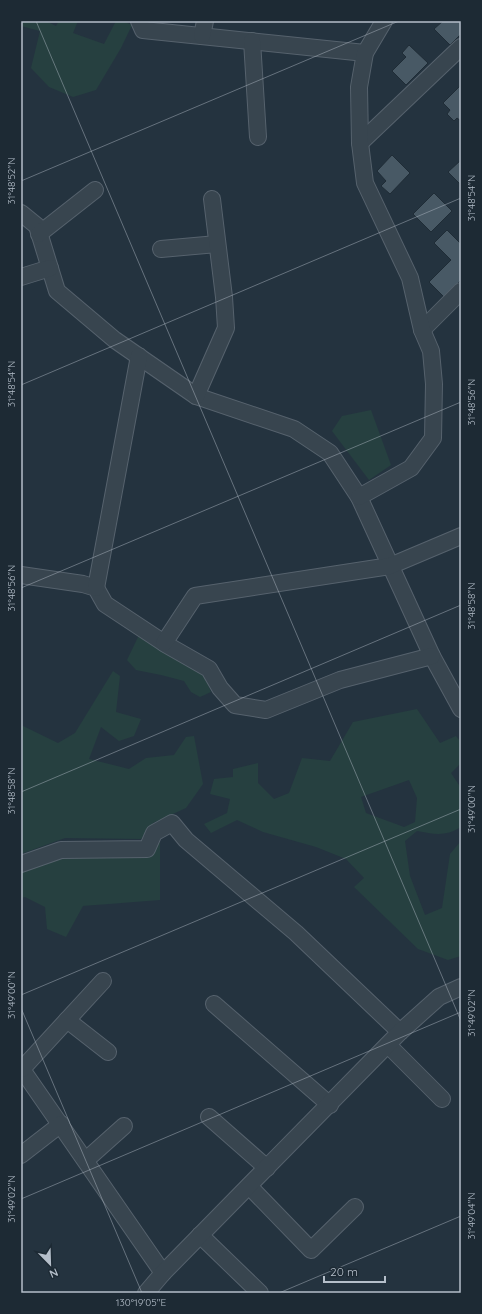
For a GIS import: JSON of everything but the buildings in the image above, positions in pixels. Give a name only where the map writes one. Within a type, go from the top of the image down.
[{"type":"street","points":[[139,21],[143,30],[203,28],[252,41],[365,53]]},
{"type":"street","points":[[359,497],[411,468],[433,438],[434,384],[431,352],[422,330],[410,278],[365,183],[360,143],[359,87],[365,53],[384,21]]},
{"type":"street","points":[[252,41],[258,137]]},
{"type":"street","points":[[360,143],[461,47]]},
{"type":"street","points":[[39,234],[95,190]]},
{"type":"street","points":[[196,396],[226,328],[224,297],[212,199]]},
{"type":"street","points":[[21,212],[37,226],[57,291],[115,340],[196,396],[294,429],[330,453],[359,497],[432,656],[461,709]]},
{"type":"street","points":[[160,249],[217,244]]},
{"type":"street","points":[[21,277],[50,268]]},
{"type":"street","points":[[422,330],[461,291]]},
{"type":"street","points":[[139,356],[96,588],[105,604],[164,643],[209,669],[220,688],[235,704],[266,710],[340,680],[432,656]]},
{"type":"street","points":[[164,643],[195,596],[390,566],[461,536]]},
{"type":"street","points":[[21,575],[83,584],[96,588]]},
{"type":"street","points":[[21,864],[61,850],[147,849],[154,833],[172,823],[186,840],[296,933],[400,1032]]},
{"type":"street","points":[[103,981],[21,1068],[163,1272]]},
{"type":"street","points":[[152,1291],[163,1272],[330,1105],[400,1032],[439,997],[461,987]]},
{"type":"street","points":[[214,1004],[330,1105]]},
{"type":"street","points":[[67,1020],[108,1052]]},
{"type":"street","points":[[388,1045],[442,1099]]},
{"type":"street","points":[[209,1117],[267,1168]]},
{"type":"street","points":[[21,1155],[61,1124]]},
{"type":"street","points":[[86,1160],[124,1126]]},
{"type":"street","points":[[249,1186],[311,1250],[355,1207]]},
{"type":"street","points":[[200,1235],[260,1293]]},
{"type":"green space","points":[[21,21],[46,21],[56,26],[59,21],[78,21],[73,33],[104,44],[116,21],[123,21],[132,25],[121,48],[96,90],[73,97],[49,87],[31,68],[40,31],[21,26]]},
{"type":"green space","points":[[371,410],[391,465],[369,480],[332,431],[342,416]]},
{"type":"green space","points":[[139,635],[203,673],[211,692],[200,697],[191,692],[184,681],[136,670],[127,660]]},
{"type":"green space","points":[[113,671],[120,676],[116,712],[141,719],[134,736],[119,741],[101,727],[89,759],[129,769],[146,758],[174,755],[186,737],[194,736],[203,784],[186,808],[153,823],[141,839],[65,838],[21,854],[21,725],[58,743],[75,733]]},
{"type":"green space","points":[[417,709],[440,743],[456,736],[461,742],[461,763],[451,773],[461,788],[461,827],[450,832],[439,834],[417,831],[405,841],[410,876],[425,915],[442,908],[450,854],[461,842],[461,940],[459,941],[461,956],[448,960],[418,949],[354,887],[364,878],[346,859],[316,847],[263,832],[237,820],[211,833],[204,824],[227,813],[230,799],[210,794],[214,779],[233,777],[233,769],[258,763],[258,783],[274,799],[289,793],[302,758],[330,761],[353,722]],"holes":[[[409,780],[417,798],[415,822],[404,827],[366,813],[361,797]]]},
{"type":"green space","points":[[160,842],[160,900],[83,906],[66,937],[47,929],[45,907],[25,897],[21,898],[21,872],[26,869],[64,856],[151,856]]}]
